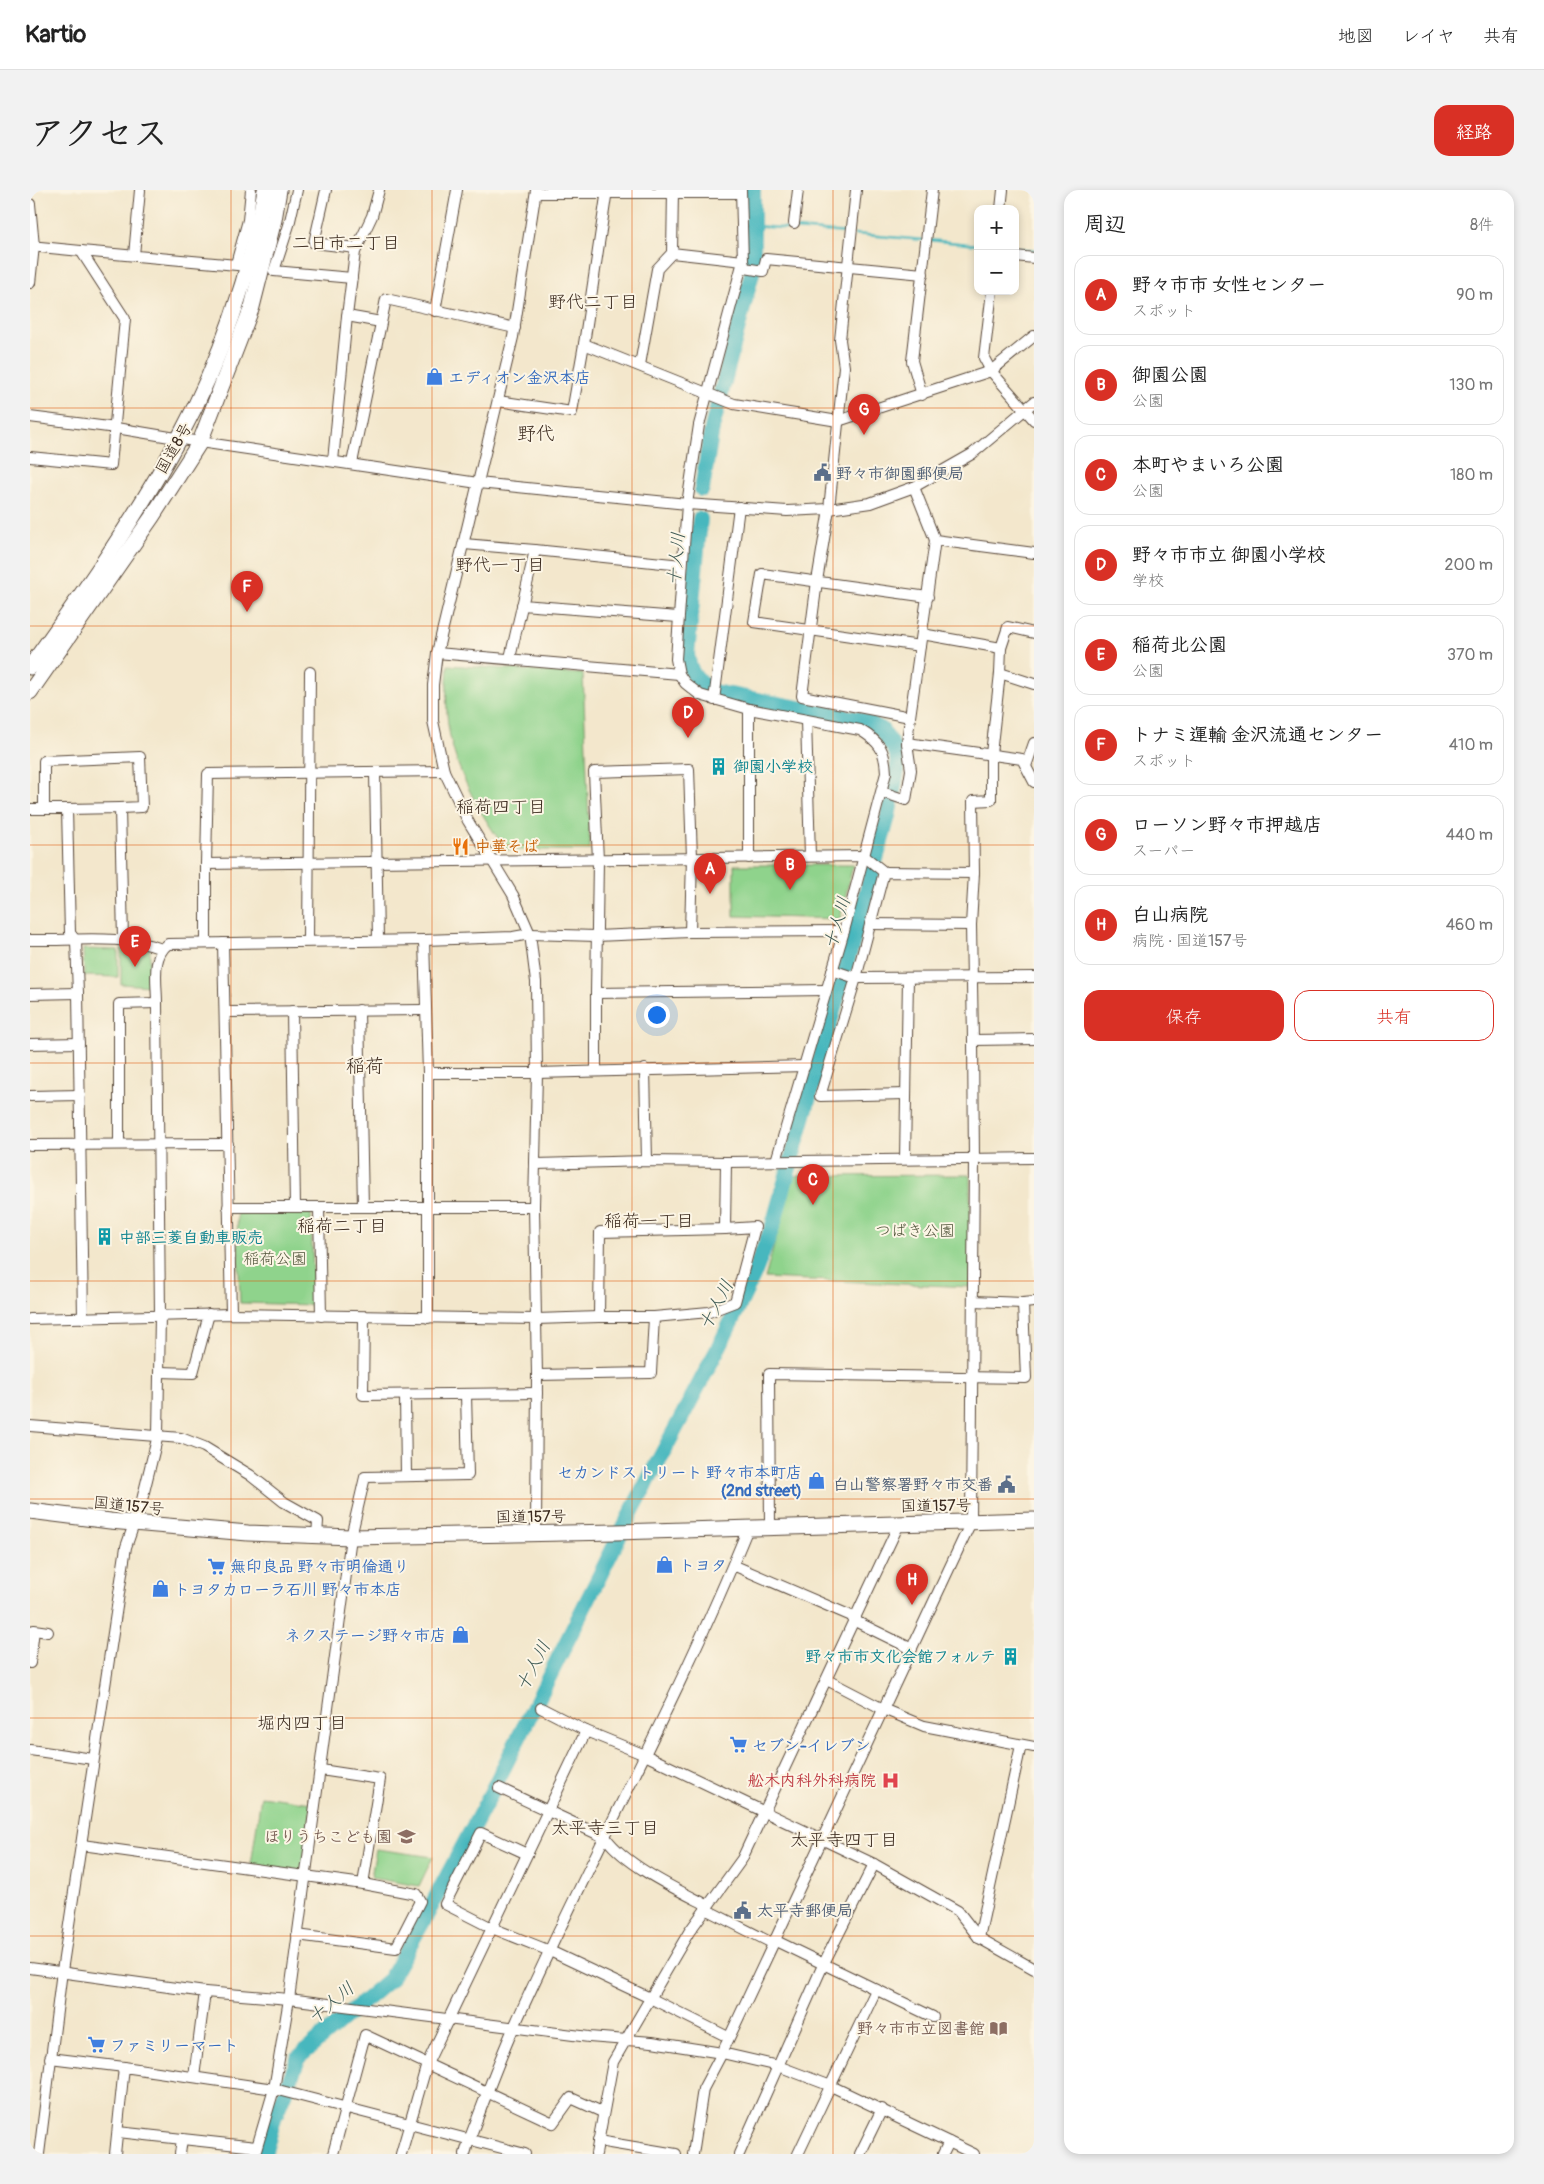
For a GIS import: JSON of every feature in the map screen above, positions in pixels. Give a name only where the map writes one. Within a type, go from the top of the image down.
[{"type":"highway","name":"国道8号","points":[[30,692],[146,525],[200,442],[252,307],[264,190]]},
{"type":"highway","name":"国道8号","points":[[30,667],[114,546],[180,438],[255,268],[279,190]]},
{"type":"highway","name":"国道157号","points":[[30,1511],[248,1534],[351,1537],[622,1532],[1034,1520]]},
{"type":"street","points":[[134,255],[140,190]]},
{"type":"street","points":[[250,190],[248,220],[255,268]]},
{"type":"street","points":[[255,268],[289,225],[297,190]]},
{"type":"street","points":[[326,190],[314,244],[356,248]]},
{"type":"street","points":[[333,461],[347,316],[356,248],[372,216],[379,190]]},
{"type":"street","points":[[435,311],[456,190]]},
{"type":"street","points":[[794,223],[798,190]]},
{"type":"street","points":[[856,190],[840,340],[844,367],[830,509],[817,582],[802,696],[910,717]]},
{"type":"street","points":[[922,394],[912,362],[932,190]]},
{"type":"street","points":[[1001,205],[1002,190]]},
{"type":"street","points":[[498,401],[572,412],[608,191]]},
{"type":"street","points":[[536,1533],[537,1375],[534,1207],[537,1073],[536,982],[530,934],[512,895],[460,807],[444,771],[433,721],[433,685],[437,653],[515,328],[536,192],[741,192],[744,265],[709,395],[698,425],[687,504],[675,646],[679,674],[685,684],[700,695],[749,709],[860,730],[875,738],[886,756],[884,793],[834,971],[826,990],[779,1161]]},
{"type":"street","points":[[640,365],[657,269],[672,253],[673,192]]},
{"type":"street","points":[[30,204],[32,246],[30,283]]},
{"type":"street","points":[[32,246],[352,278]]},
{"type":"street","points":[[30,457],[111,465],[125,319],[82,251]]},
{"type":"street","points":[[672,253],[744,265],[763,271],[766,259],[923,274]]},
{"type":"street","points":[[1019,256],[1034,258]]},
{"type":"street","points":[[992,295],[984,358],[990,372],[1034,420]]},
{"type":"street","points":[[352,463],[386,299],[515,328]]},
{"type":"street","points":[[347,316],[381,322]]},
{"type":"street","points":[[584,344],[734,404],[838,421],[990,372],[1034,336]]},
{"type":"street","points":[[30,417],[116,428],[478,483],[687,504],[787,511],[830,509],[870,503],[914,486],[972,454],[1034,402]]},
{"type":"street","points":[[884,793],[906,800],[911,770],[907,744],[910,717],[936,540],[914,486]]},
{"type":"street","points":[[715,698],[739,507]]},
{"type":"street","points":[[936,540],[1034,553]]},
{"type":"street","points":[[464,544],[682,564]]},
{"type":"street","points":[[510,658],[535,550]]},
{"type":"street","points":[[920,646],[754,622],[762,574],[928,597]]},
{"type":"street","points":[[522,605],[678,617]]},
{"type":"street","points":[[693,2154],[703,2089],[722,2053],[971,1522],[974,1158],[971,925],[974,873],[973,801],[991,800],[991,754],[1001,648],[1008,627],[1034,632]]},
{"type":"street","points":[[922,634],[1001,648]]},
{"type":"street","points":[[437,653],[679,674]]},
{"type":"street","points":[[308,941],[310,672]]},
{"type":"street","points":[[1000,672],[1034,684]]},
{"type":"street","points":[[749,709],[749,858]]},
{"type":"street","points":[[806,720],[810,856]]},
{"type":"street","points":[[1026,766],[1034,743]]},
{"type":"street","points":[[907,744],[1022,759],[1034,782]]},
{"type":"street","points":[[30,810],[142,807],[140,757],[44,761],[44,809]]},
{"type":"street","points":[[596,1070],[598,860],[594,772],[689,769],[692,858],[690,932]]},
{"type":"street","points":[[206,943],[208,774],[444,771]]},
{"type":"street","points":[[375,772],[378,940]]},
{"type":"street","points":[[120,808],[123,940]]},
{"type":"street","points":[[67,809],[70,933],[76,941],[78,993],[83,1318]]},
{"type":"street","points":[[206,864],[810,856],[866,858],[882,871],[974,873]]},
{"type":"street","points":[[882,871],[870,924],[853,977],[820,1096],[906,1094]]},
{"type":"street","points":[[870,924],[971,925]]},
{"type":"street","points":[[39,2154],[35,2137],[50,2058],[126,1547],[141,1504],[158,1435],[160,1315],[156,1003],[157,957],[162,949],[168,944],[424,940],[513,937],[530,934],[596,936],[690,932],[844,931]]},
{"type":"street","points":[[30,940],[123,940],[144,942],[162,949]]},
{"type":"street","points":[[424,940],[424,1010],[428,1073],[428,1318]]},
{"type":"street","points":[[224,943],[231,1314]]},
{"type":"street","points":[[834,971],[853,977],[1034,977]]},
{"type":"street","points":[[905,1159],[908,978]]},
{"type":"street","points":[[596,993],[826,990]]},
{"type":"street","points":[[30,994],[78,993]]},
{"type":"street","points":[[119,1144],[119,1004],[156,1003]]},
{"type":"street","points":[[359,1010],[363,1207]]},
{"type":"street","points":[[226,1012],[424,1010]]},
{"type":"street","points":[[292,1011],[295,1207]]},
{"type":"street","points":[[973,1040],[1034,1039]]},
{"type":"street","points":[[30,1044],[79,1043]]},
{"type":"street","points":[[428,1073],[537,1073],[806,1066]]},
{"type":"street","points":[[644,1069],[647,1161]]},
{"type":"street","points":[[30,1096],[80,1095]]},
{"type":"street","points":[[30,1145],[228,1144]]},
{"type":"street","points":[[536,1164],[647,1161],[726,1162],[1034,1158]]},
{"type":"street","points":[[725,1229],[726,1162]]},
{"type":"street","points":[[228,1207],[534,1207]]},
{"type":"street","points":[[319,1207],[321,1316]]},
{"type":"street","points":[[30,1319],[209,1314],[364,1318],[536,1319],[654,1317],[708,1312],[735,1302],[755,1227],[600,1232],[599,1317]]},
{"type":"street","points":[[973,1301],[1034,1302]]},
{"type":"street","points":[[770,1527],[769,1374],[1030,1378],[1023,1303]]},
{"type":"street","points":[[160,1372],[194,1373],[209,1314]]},
{"type":"street","points":[[537,1375],[651,1373],[654,1317]]},
{"type":"street","points":[[364,1318],[363,1395],[537,1393]]},
{"type":"street","points":[[118,2132],[255,2150],[276,2090],[351,1537],[365,1477],[468,1475],[466,1394]]},
{"type":"street","points":[[405,1396],[406,1476]]},
{"type":"street","points":[[30,1426],[181,1438],[204,1447],[250,1475],[284,1502],[318,1521],[317,1536]]},
{"type":"street","points":[[596,2154],[611,2067],[689,1932],[742,1859],[766,1812],[899,1524]]},
{"type":"street","points":[[465,2154],[513,2028],[606,1838],[733,1565],[748,1528]]},
{"type":"street","points":[[733,1565],[855,1619],[912,1649]]},
{"type":"street","points":[[30,1663],[32,1630],[48,1632]]},
{"type":"street","points":[[827,1680],[883,1709],[924,1726],[1034,1747]]},
{"type":"street","points":[[541,1708],[586,1731],[645,1755],[874,1864],[958,1911],[979,1938],[1034,1969]]},
{"type":"street","points":[[400,2154],[427,2064],[586,1731]]},
{"type":"street","points":[[979,1938],[1001,1829],[1021,1745]]},
{"type":"street","points":[[30,1750],[93,1759]]},
{"type":"street","points":[[320,1770],[380,1779],[363,1884]]},
{"type":"street","points":[[499,1788],[606,1838],[611,1845],[651,1875],[706,1907],[932,2017]]},
{"type":"street","points":[[527,1854],[482,1833],[445,1904],[492,1928],[550,1951],[728,2037]]},
{"type":"street","points":[[82,1845],[363,1884],[416,1894],[420,1901],[396,1948],[297,1935]]},
{"type":"street","points":[[739,2154],[824,1966],[874,1864]]},
{"type":"street","points":[[30,1968],[205,1992],[289,1999],[513,2028],[625,2041],[652,2042],[722,2053],[778,2066],[831,2086],[974,2154]]},
{"type":"street","points":[[798,2154],[876,1990]]},
{"type":"street","points":[[194,2077],[205,1992]]},
{"type":"street","points":[[333,2154],[365,2035],[552,2123],[571,2098],[602,2112]]},
{"type":"street","points":[[50,2058],[276,2090],[523,2154]]},
{"type":"street","points":[[115,2154],[124,2067]]},
{"type":"street","points":[[860,2154],[882,2109]]},
{"type":"street","points":[[180,2154],[182,2139]]},
{"type":"street","points":[[598,2141],[676,2154]]},
{"type":"street","points":[[944,2154],[949,2142]]},
{"type":"green space","points":[[448,665],[583,674],[590,850],[506,850],[485,819],[467,786],[454,751],[449,733],[447,714]]},
{"type":"green space","points":[[734,865],[853,865],[840,919],[734,916]]},
{"type":"green space","points":[[83,949],[118,950],[118,977],[84,976]]},
{"type":"green space","points":[[121,949],[150,949],[150,986],[121,984]]},
{"type":"green space","name":"つばき公園","points":[[970,1175],[971,1287],[765,1278],[793,1176]]},
{"type":"green space","name":"稲荷公園","points":[[237,1213],[311,1213],[314,1305],[240,1303]]},
{"type":"green space","points":[[261,1796],[312,1803],[302,1873],[251,1865]]},
{"type":"green space","points":[[376,1849],[433,1857],[419,1886],[371,1878]]},
{"type":"waterway","name":"十人川","points":[[702,489],[712,428],[753,269],[753,190]]},
{"type":"waterway","points":[[754,226],[849,233]]},
{"type":"waterway","points":[[855,234],[924,240]]},
{"type":"waterway","points":[[929,240],[974,245]]},
{"type":"waterway","points":[[1019,248],[1034,250]]},
{"type":"waterway","name":"十人川","points":[[264,2154],[274,2118],[299,2057],[390,1979],[426,1916],[487,1801],[634,1507],[721,1343],[754,1274],[773,1225],[888,816],[898,766],[897,753],[881,729],[858,719],[714,692],[703,685],[692,673],[687,654],[700,519]]},
{"type":"place","name":"エディオン金沢本店","points":[[434,377]]},
{"type":"place","name":"ローソン野々市押越店","points":[[864,435]]},
{"type":"place","name":"野々市御園郵便局","points":[[822,473]]},
{"type":"place","name":"トナミ運輸 金沢流通センター","points":[[247,612]]},
{"type":"place","name":"野々市市立 御園小学校","points":[[688,738]]},
{"type":"place","name":"御園小学校","points":[[719,766]]},
{"type":"place","name":"中華そば","points":[[461,846]]},
{"type":"place","name":"御園公園","points":[[790,890]]},
{"type":"place","name":"野々市市 女性センター","points":[[710,894]]},
{"type":"place","name":"稲荷北公園","points":[[135,967]]},
{"type":"place","name":"本町やまいろ公園","points":[[813,1205]]},
{"type":"place","name":"中部三菱自動車販売","points":[[105,1237]]},
{"type":"place","name":"セカンドストリート 野々市本町店 (2nd street)","points":[[816,1481]]},
{"type":"place","name":"白山警察署野々市交番","points":[[1007,1484]]},
{"type":"place","name":"トヨタ","points":[[665,1565]]},
{"type":"place","name":"無印良品 野々市明倫通り","points":[[216,1566]]},
{"type":"place","name":"トヨタカローラ石川 野々市本店","points":[[160,1589]]},
{"type":"place","name":"白山病院","points":[[912,1605]]},
{"type":"place","name":"ネクステージ野々市店","points":[[460,1635]]},
{"type":"place","name":"野々市市文化会館フォルテ","points":[[1010,1656]]},
{"type":"place","name":"セブン-イレブン","points":[[738,1745]]},
{"type":"place","name":"舩木内科外科病院","points":[[890,1780]]},
{"type":"place","name":"ほりうちこども園","points":[[406,1836]]},
{"type":"place","name":"太平寺郵便局","points":[[743,1910]]},
{"type":"place","name":"野々市市立図書館","points":[[999,2028]]},
{"type":"place","name":"ファミリーマート","points":[[96,2045]]},
{"type":"district","name":"二日市二丁目","points":[[346,243]]},
{"type":"district","name":"野代二丁目","points":[[593,302]]},
{"type":"district","name":"野代","points":[[536,433]]},
{"type":"district","name":"野代一丁目","points":[[500,565]]},
{"type":"district","name":"稲荷四丁目","points":[[501,807]]},
{"type":"district","name":"稲荷","points":[[365,1065]]},
{"type":"district","name":"稲荷一丁目","points":[[649,1221]]},
{"type":"district","name":"稲荷二丁目","points":[[342,1226]]},
{"type":"district","name":"堀内四丁目","points":[[302,1723]]},
{"type":"district","name":"太平寺三丁目","points":[[605,1828]]},
{"type":"district","name":"太平寺四丁目","points":[[844,1840]]}]
